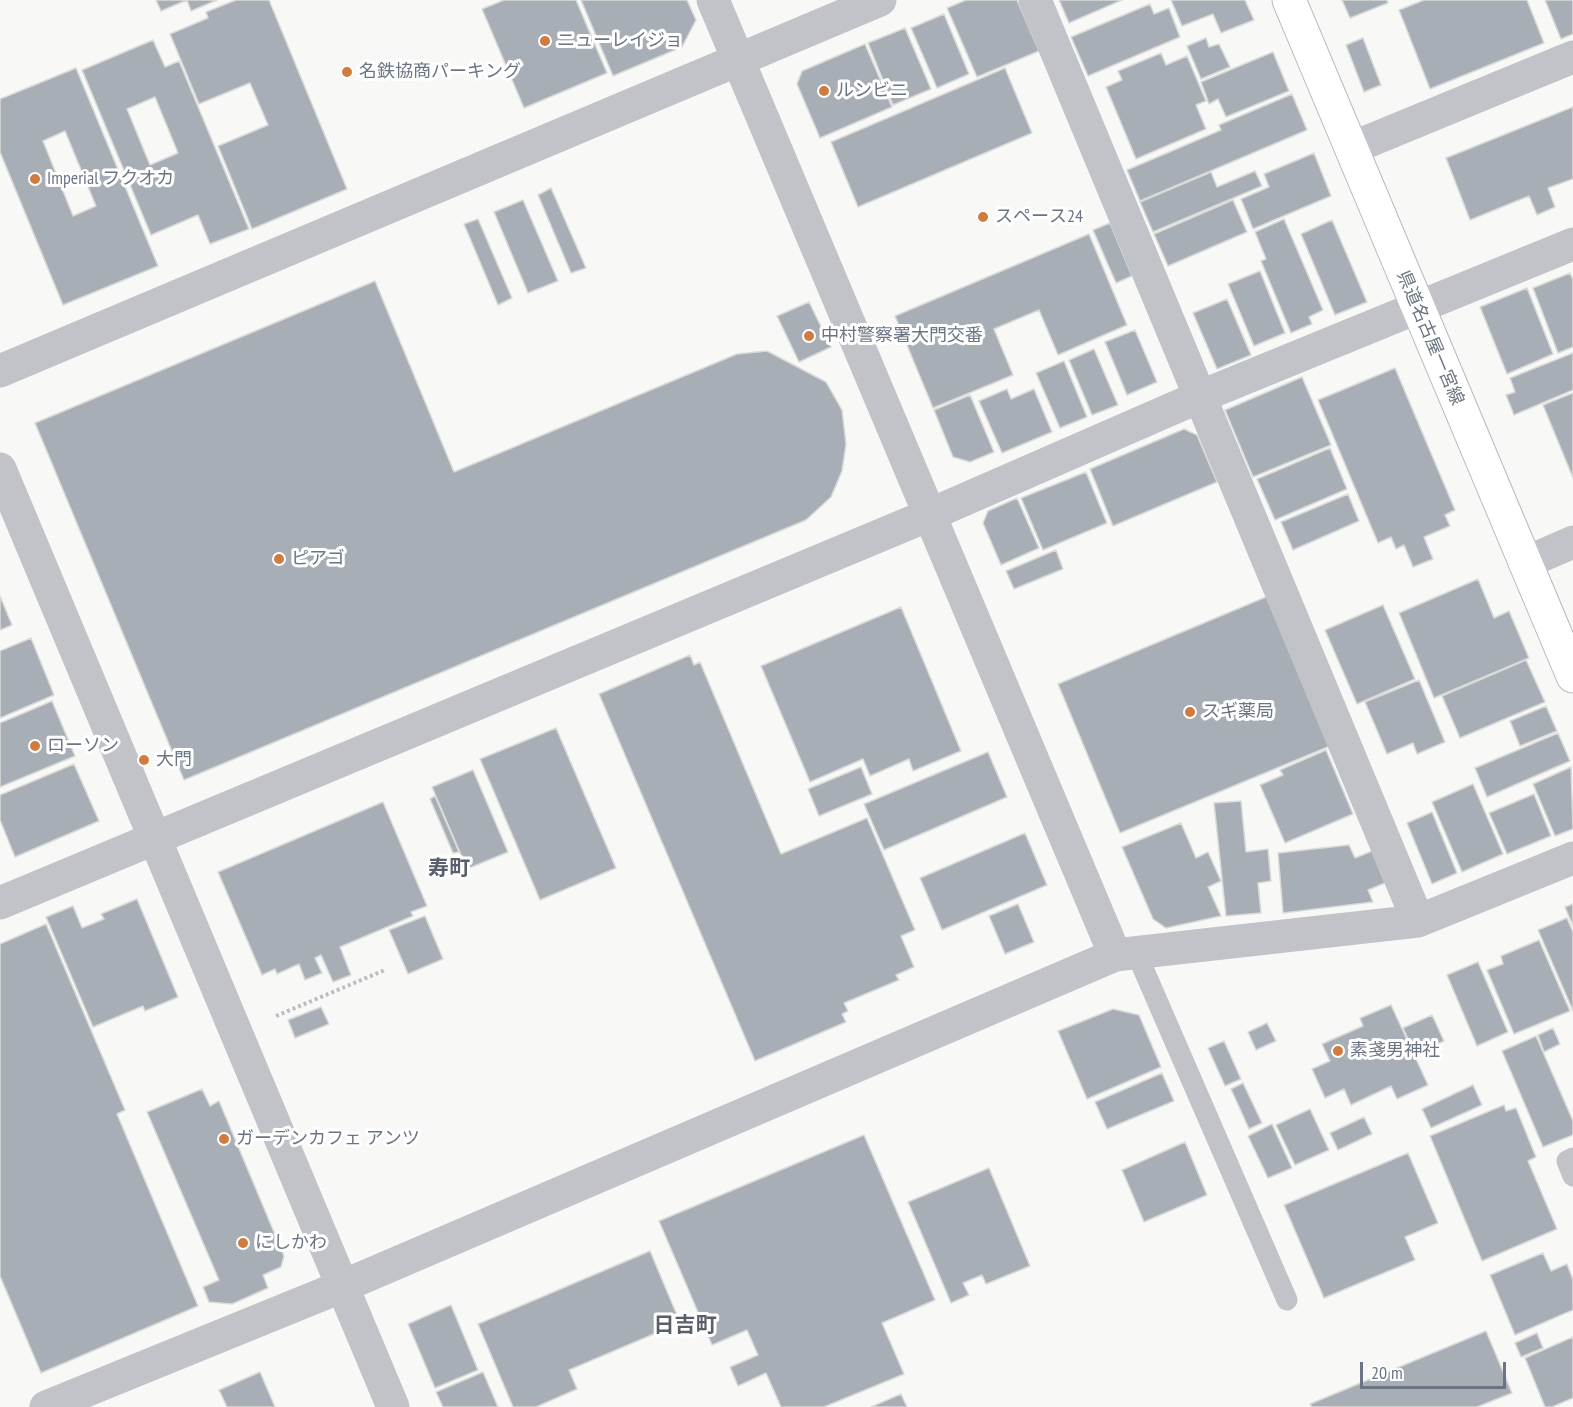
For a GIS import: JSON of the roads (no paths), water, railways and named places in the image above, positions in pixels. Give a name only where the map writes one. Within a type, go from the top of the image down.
[{"type":"main road","name":"県道名古屋一宮線","points":[[1289,0],[1352,148],[1416,308],[1573,676]]},
{"type":"street","points":[[713,0],[929,515],[1125,954]]},
{"type":"street","points":[[0,371],[880,0]]},
{"type":"street","points":[[1035,0],[1418,921]]},
{"type":"street","points":[[1352,148],[1573,57]]},
{"type":"street","points":[[0,903],[929,515],[1199,397],[1573,244]]},
{"type":"street","points":[[0,469],[393,1407]]},
{"type":"street","points":[[1525,563],[1573,542]]},
{"type":"street","points":[[46,1407],[343,1287],[1125,954],[1418,921],[1573,858]]},
{"type":"lane","points":[[1125,954],[1287,1300]]},
{"type":"lane","points":[[1573,1158],[1567,1161],[1573,1176]]},
{"type":"place","name":"ニューレイジョ","points":[[545,41]]},
{"type":"place","name":"名鉄協商パーキング","points":[[347,72]]},
{"type":"place","name":"ルンビニ","points":[[824,91]]},
{"type":"place","name":"Imperial フクオカ","points":[[35,179]]},
{"type":"place","name":"スペース24","points":[[983,217]]},
{"type":"place","name":"中村警察署大門交番","points":[[809,336]]},
{"type":"place","name":"ピアゴ","points":[[279,559]]},
{"type":"place","name":"スギ薬局","points":[[1190,712]]},
{"type":"place","name":"ローソン","points":[[35,746]]},
{"type":"place","name":"大門","points":[[144,760]]},
{"type":"place","name":"素戔男神社","points":[[1338,1051]]},
{"type":"place","name":"ガーデンカフェ アンツ","points":[[224,1139]]},
{"type":"place","name":"にしかわ","points":[[243,1243]]},
{"type":"district","name":"寿町","points":[[449,869]]},
{"type":"district","name":"日吉町","points":[[685,1326]]}]
